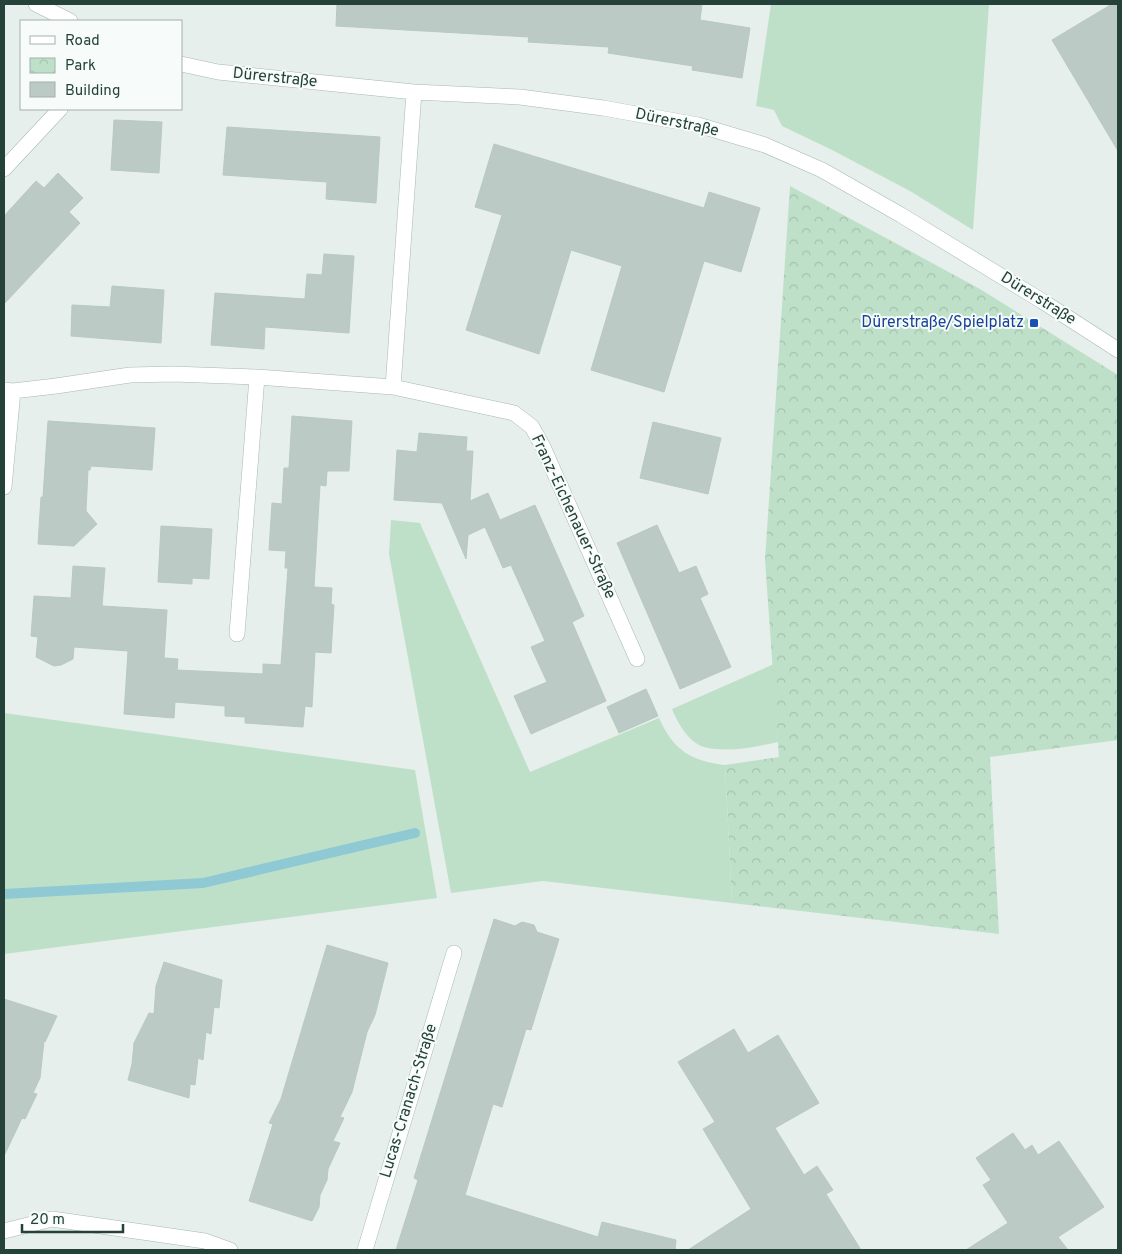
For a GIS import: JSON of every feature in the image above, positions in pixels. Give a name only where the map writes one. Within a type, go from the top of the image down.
[{"type":"street","points":[[36,4],[68,20]]},
{"type":"street","name":"Dürerstraße","points":[[182,64],[218,72],[414,92],[520,97],[603,108],[698,125],[766,145],[822,170],[901,215],[1042,300],[1118,350]]},
{"type":"street","points":[[393,388],[414,92]]},
{"type":"street","points":[[4,169],[59,110]]},
{"type":"street","name":"Franz-Eichenauer-Straße","points":[[4,487],[8,391],[130,375],[173,374],[258,377],[393,388],[514,413],[532,427],[543,447],[637,659]]},
{"type":"street","points":[[236,634],[258,377]]},
{"type":"street","name":"Lucas-Cranach-Straße","points":[[365,1250],[454,953]]},
{"type":"street","points":[[4,1231],[52,1219],[205,1241],[230,1250]]},
{"type":"green space","points":[[771,4],[989,4],[973,230],[910,191],[782,126],[774,110],[756,106]]},
{"type":"green space","points":[[790,186],[980,289],[1118,375],[1118,740],[990,757],[999,934],[732,903],[725,765],[779,757],[765,560]]},
{"type":"green space","points":[[391,520],[420,523],[530,772],[659,718],[670,738],[684,752],[702,760],[725,765],[732,903],[543,881],[451,893],[389,554]]},
{"type":"green space","points":[[774,664],[778,742],[741,749],[713,749],[699,745],[684,731],[672,709]]},
{"type":"green space","points":[[4,713],[415,770],[437,898],[4,954]]},
{"type":"building","points":[[337,4],[702,4],[700,20],[750,28],[742,78],[692,70],[693,66],[608,53],[609,47],[528,42],[529,37],[336,26]]},
{"type":"building","points":[[1112,4],[1118,4],[1118,151],[1052,40]]},
{"type":"building","points":[[114,120],[162,122],[159,173],[111,170]]},
{"type":"building","points":[[227,127],[380,137],[376,203],[326,199],[327,182],[223,175]]},
{"type":"building","points":[[494,144],[704,208],[709,192],[760,208],[741,272],[704,261],[664,392],[591,370],[622,266],[571,250],[539,354],[466,330],[502,215],[475,207]]},
{"type":"building","points":[[58,173],[83,198],[69,212],[80,223],[4,304],[4,216],[36,181],[44,188]]},
{"type":"building","points":[[324,254],[354,256],[349,333],[265,327],[264,349],[211,345],[215,293],[305,299],[307,274],[322,275]]},
{"type":"building","points":[[112,286],[164,290],[161,343],[71,336],[72,305],[110,307]]},
{"type":"building","points":[[292,416],[352,421],[349,471],[327,471],[326,486],[320,485],[314,587],[332,588],[331,604],[334,605],[331,653],[315,652],[312,707],[305,706],[303,727],[245,723],[245,717],[225,716],[225,706],[175,702],[174,718],[124,714],[128,651],[74,647],[73,659],[54,666],[36,657],[38,637],[31,636],[34,596],[71,598],[73,566],[105,568],[102,606],[167,610],[164,658],[178,659],[177,670],[263,674],[263,664],[281,665],[288,568],[285,568],[286,551],[269,550],[272,503],[282,504],[284,468],[289,468]]},
{"type":"building","points":[[48,421],[155,428],[152,470],[91,466],[90,470],[88,470],[86,511],[97,524],[74,546],[38,544]]},
{"type":"building","points":[[653,422],[721,438],[708,494],[640,478]]},
{"type":"building","points":[[419,433],[467,437],[466,451],[473,451],[470,501],[488,493],[500,520],[535,505],[584,616],[572,622],[606,701],[531,734],[514,696],[547,682],[531,647],[545,641],[511,565],[503,568],[485,527],[468,535],[466,559],[442,503],[394,500],[397,450],[417,452]]},
{"type":"building","points":[[657,525],[679,573],[696,566],[708,594],[700,598],[731,667],[680,689],[617,543]]},
{"type":"building","points":[[161,526],[212,529],[209,579],[192,578],[192,584],[158,582]]},
{"type":"building","points":[[646,689],[658,716],[619,733],[607,707]]},
{"type":"building","points":[[494,919],[515,926],[522,922],[534,925],[537,932],[559,939],[531,1030],[526,1029],[502,1107],[493,1104],[465,1195],[598,1237],[602,1222],[676,1240],[675,1250],[396,1250],[418,1180],[414,1178]]},
{"type":"building","points":[[327,945],[388,963],[375,1015],[367,1032],[352,1092],[340,1117],[344,1118],[333,1141],[340,1143],[328,1169],[327,1180],[320,1195],[319,1207],[312,1221],[249,1201],[273,1124],[269,1123],[281,1099]]},
{"type":"building","points":[[164,962],[222,980],[219,1008],[214,1007],[211,1034],[206,1032],[203,1060],[198,1058],[195,1085],[190,1084],[189,1098],[128,1080],[134,1043],[149,1013],[154,1014],[156,986]]},
{"type":"building","points":[[4,999],[57,1016],[44,1041],[40,1078],[33,1093],[37,1094],[25,1119],[22,1118],[4,1156]]},
{"type":"building","points":[[734,1029],[748,1053],[778,1035],[819,1103],[775,1128],[804,1175],[817,1166],[833,1190],[826,1194],[861,1250],[688,1250],[751,1209],[703,1129],[715,1122],[678,1062]]},
{"type":"building","points":[[1013,1133],[1025,1150],[1032,1145],[1038,1155],[1059,1141],[1104,1207],[1058,1237],[1068,1250],[966,1250],[1008,1223],[983,1185],[991,1180],[976,1158]]},
{"type":"waterway","points":[[4,894],[203,883],[415,833]]},
{"type":"place","name":"Dürerstraße/Spielplatz","points":[[1034,323]]}]
